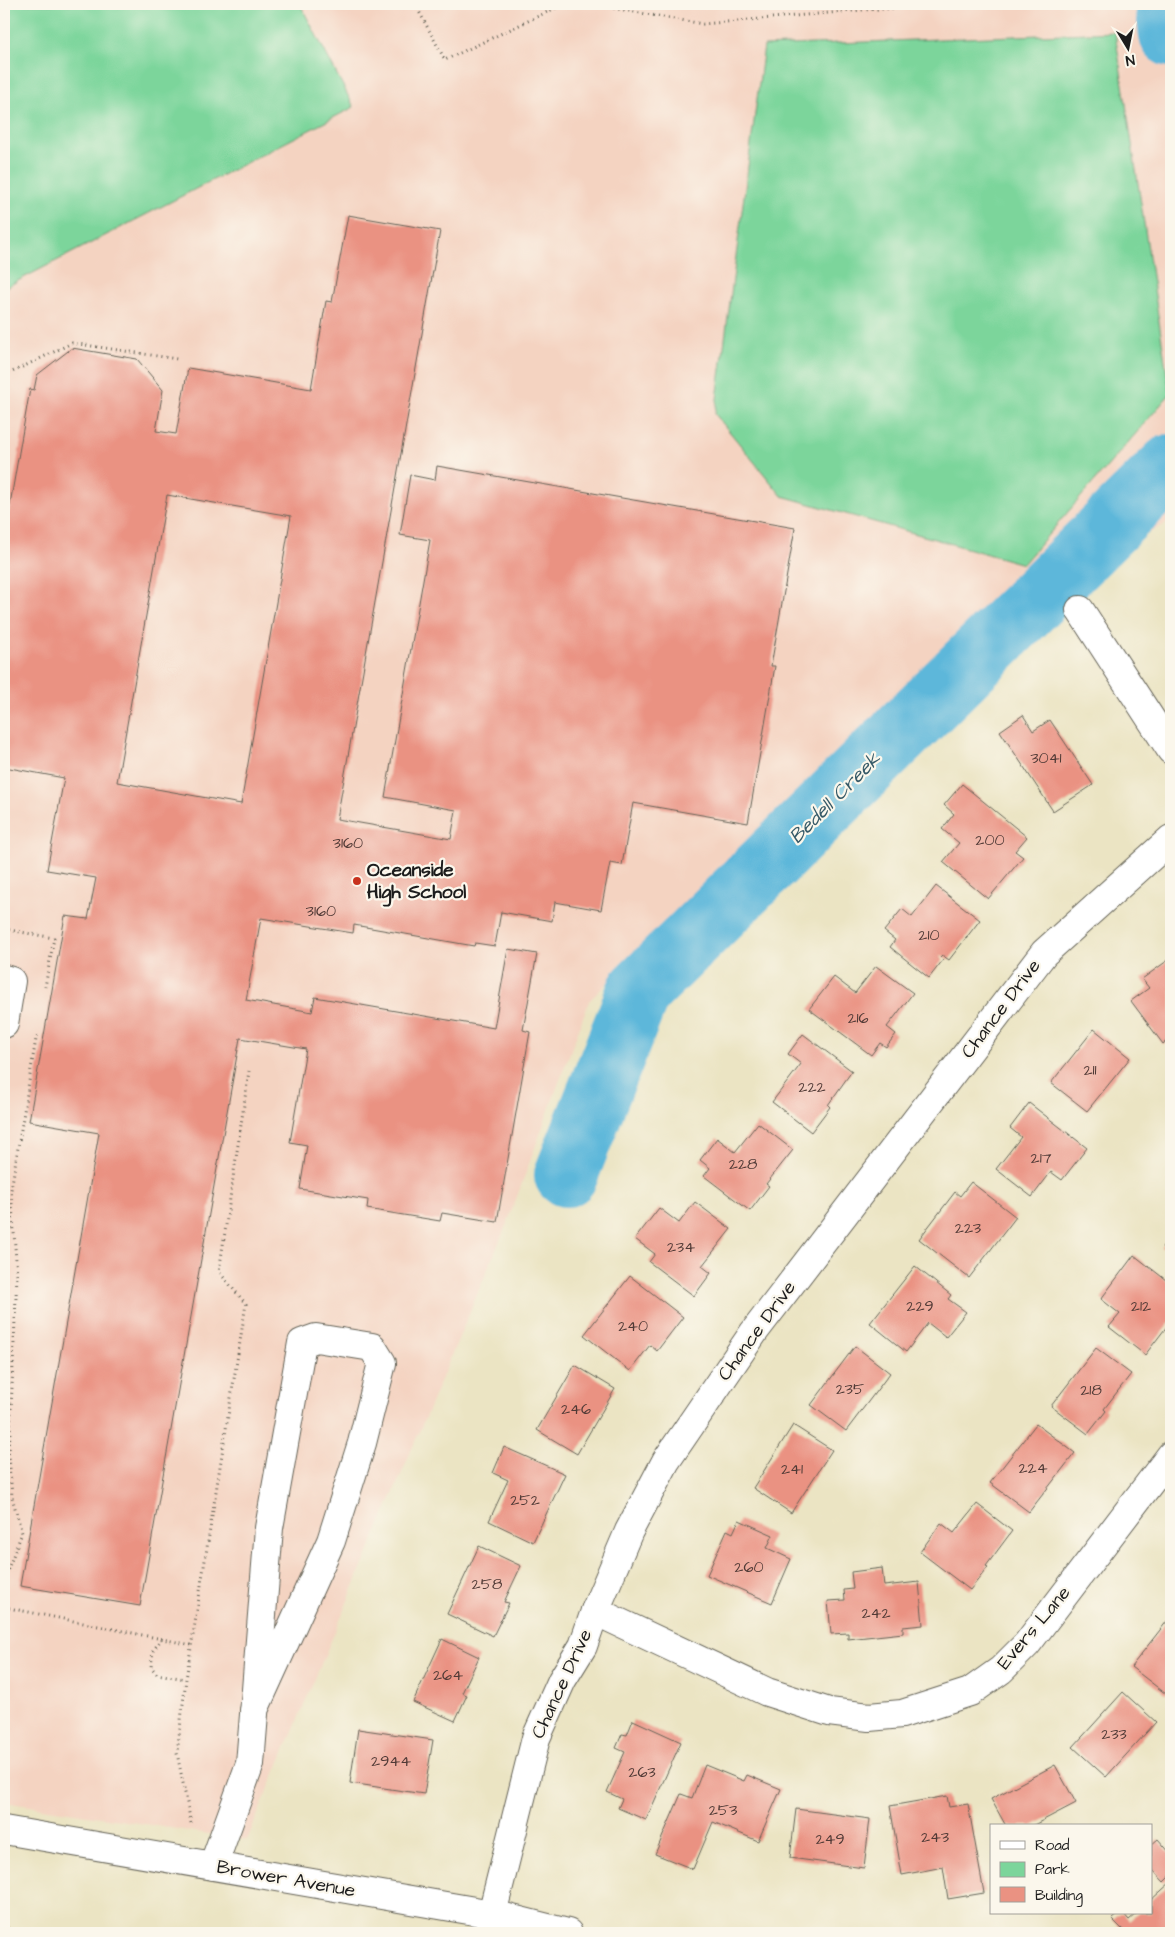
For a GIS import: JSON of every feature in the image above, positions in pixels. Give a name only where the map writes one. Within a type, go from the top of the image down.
[{"type":"street","points":[[1080,610],[1171,750]]},
{"type":"street","name":"Chance Drive","points":[[492,1914],[536,1738],[562,1680],[582,1646],[628,1531],[666,1461],[754,1332],[1044,953],[1171,838]]},
{"type":"street","points":[[4,979],[11,981],[4,1024]]},
{"type":"street","points":[[213,1866],[250,1764],[254,1710],[269,1528],[302,1343],[316,1338],[372,1347],[382,1363],[362,1443],[331,1541],[254,1710]]},
{"type":"street","name":"Evers Lane","points":[[595,1611],[767,1692],[829,1712],[869,1717],[902,1714],[970,1692],[1001,1670],[1026,1644],[1171,1455]]},
{"type":"street","name":"Brower Avenue","points":[[4,1830],[492,1914],[568,1933]]},
{"type":"path","points":[[415,4],[446,60],[564,4]]},
{"type":"path","points":[[589,4],[702,24],[863,10],[977,4]]},
{"type":"path","points":[[4,376],[72,343],[177,359]]},
{"type":"path","points":[[4,929],[54,938],[44,996]]},
{"type":"path","points":[[4,1579],[22,1533],[12,1498],[9,1454],[17,1275],[11,1190],[39,1025]]},
{"type":"path","points":[[191,1824],[177,1753],[186,1679],[246,1304],[219,1272],[249,1071]]},
{"type":"path","points":[[4,1190],[11,1190]]},
{"type":"path","points":[[4,1606],[192,1644]]},
{"type":"path","points":[[162,1638],[153,1651],[151,1667],[157,1674],[186,1679]]},
{"type":"shaded area","name":"Oceanside High School","points":[[4,4],[1171,4],[1171,521],[1065,580],[833,760],[589,1001],[508,1221],[247,1840],[4,1802]]},
{"type":"green space","points":[[4,4],[300,4],[354,107],[6,287],[4,282]]},
{"type":"green space","points":[[1115,32],[1170,394],[1023,564],[782,496],[715,414],[764,46]]},
{"type":"building","points":[[348,215],[440,231],[337,819],[451,839],[456,810],[385,797],[430,540],[400,535],[410,475],[435,480],[437,466],[795,528],[771,666],[775,666],[748,823],[633,803],[622,865],[610,863],[601,910],[555,902],[552,921],[501,912],[495,946],[475,943],[474,946],[354,925],[353,933],[261,918],[246,1000],[312,1012],[315,997],[494,1028],[508,949],[537,954],[523,1030],[530,1032],[497,1222],[442,1213],[440,1221],[367,1209],[368,1200],[300,1189],[307,1145],[290,1142],[306,1049],[240,1038],[140,1606],[20,1586],[99,1133],[29,1121],[65,916],[88,919],[96,878],[47,870],[64,778],[4,767],[4,539],[30,389],[34,390],[37,375],[72,348],[137,359],[163,390],[156,431],[176,434],[188,368],[311,389],[326,301],[332,302]],"holes":[[[167,495],[291,516],[241,804],[117,782]]]},
{"type":"building","points":[[1023,715],[1033,731],[1050,720],[1093,785],[1053,811],[1000,731]]},
{"type":"building","points":[[962,784],[1027,837],[1015,851],[1023,857],[988,899],[943,862],[959,843],[942,829],[954,814],[944,805]]},
{"type":"building","points":[[936,886],[980,920],[949,960],[942,955],[940,957],[943,960],[929,978],[890,947],[895,940],[884,931],[902,909],[912,917]]},
{"type":"building","points":[[1171,958],[1171,1037],[1163,1044],[1131,1001],[1149,988],[1142,979]]},
{"type":"building","points":[[876,966],[913,993],[887,1027],[896,1034],[886,1047],[880,1043],[871,1055],[809,1009],[834,977],[855,993]]},
{"type":"building","points":[[1094,1029],[1130,1058],[1087,1111],[1051,1083]]},
{"type":"building","points":[[803,1034],[852,1071],[828,1105],[830,1107],[811,1132],[772,1102],[801,1064],[788,1054]]},
{"type":"building","points":[[1029,1103],[1087,1148],[1062,1180],[1051,1172],[1032,1197],[996,1169],[1021,1137],[1010,1128]]},
{"type":"building","points":[[758,1123],[793,1150],[766,1184],[769,1186],[750,1211],[704,1176],[710,1168],[700,1160],[717,1138],[735,1152]]},
{"type":"building","points":[[971,1182],[1016,1217],[969,1278],[919,1239],[955,1192],[960,1196]]},
{"type":"building","points":[[695,1202],[731,1229],[702,1266],[711,1273],[694,1296],[649,1262],[655,1254],[635,1239],[659,1208],[679,1223]]},
{"type":"building","points":[[1171,1236],[1171,1254],[1162,1247]]},
{"type":"building","points":[[1134,1255],[1171,1284],[1171,1321],[1145,1355],[1109,1327],[1120,1314],[1101,1299]]},
{"type":"building","points":[[915,1266],[951,1295],[948,1299],[966,1312],[946,1337],[928,1323],[906,1352],[870,1323]]},
{"type":"building","points":[[630,1276],[683,1317],[657,1351],[650,1345],[630,1371],[584,1335]]},
{"type":"building","points":[[855,1346],[890,1373],[846,1431],[811,1405]]},
{"type":"building","points":[[1096,1348],[1131,1374],[1104,1409],[1106,1411],[1088,1434],[1051,1406]]},
{"type":"building","points":[[575,1365],[615,1389],[577,1454],[537,1430]]},
{"type":"building","points":[[1036,1424],[1075,1453],[1029,1512],[990,1483]]},
{"type":"building","points":[[793,1425],[832,1450],[791,1513],[753,1488]]},
{"type":"building","points":[[504,1447],[565,1474],[533,1542],[489,1521],[508,1480],[493,1473]]},
{"type":"building","points":[[977,1504],[1012,1531],[970,1590],[920,1552],[941,1523],[954,1533]]},
{"type":"building","points":[[739,1520],[773,1535],[767,1548],[791,1559],[772,1603],[707,1575],[727,1530],[733,1533]]},
{"type":"building","points":[[479,1546],[521,1566],[504,1602],[509,1603],[493,1636],[447,1614]]},
{"type":"building","points":[[882,1568],[884,1586],[919,1582],[923,1625],[903,1627],[903,1633],[848,1639],[848,1633],[831,1634],[828,1601],[845,1600],[844,1590],[853,1589],[851,1572]]},
{"type":"building","points":[[1171,1616],[1171,1688],[1166,1694],[1131,1667]]},
{"type":"building","points":[[442,1639],[479,1657],[462,1693],[467,1695],[455,1721],[413,1702]]},
{"type":"building","points":[[1123,1692],[1156,1722],[1106,1777],[1073,1747]]},
{"type":"building","points":[[633,1720],[681,1742],[646,1820],[618,1808],[622,1799],[607,1792],[625,1752],[616,1748],[622,1734],[627,1735]]},
{"type":"building","points":[[358,1729],[433,1740],[424,1794],[350,1783]]},
{"type":"building","points":[[705,1765],[744,1781],[747,1775],[781,1789],[758,1841],[713,1822],[693,1869],[655,1854],[681,1794],[692,1798]]},
{"type":"building","points":[[1055,1765],[1076,1803],[1036,1824],[1005,1824],[991,1799]]},
{"type":"building","points":[[947,1796],[949,1807],[968,1804],[984,1893],[948,1899],[943,1867],[902,1875],[890,1806]]},
{"type":"building","points":[[796,1809],[870,1819],[864,1868],[790,1858]]},
{"type":"building","points":[[1158,1839],[1171,1854],[1171,1875],[1164,1882],[1152,1869],[1152,1844]]},
{"type":"building","points":[[1171,1882],[1171,1933],[1126,1933],[1112,1919],[1118,1914],[1124,1914],[1129,1920],[1136,1914],[1152,1914],[1152,1899]]},
{"type":"building","points":[[5,1913],[9,1933],[4,1933]]},
{"type":"waterway","name":"Bedell Creek","points":[[1167,4],[1171,35]]},
{"type":"waterway","name":"Bedell Creek","points":[[566,1175],[639,991],[1171,466]]},
{"type":"place","name":"Oceanside High School","points":[[357,881]]}]
